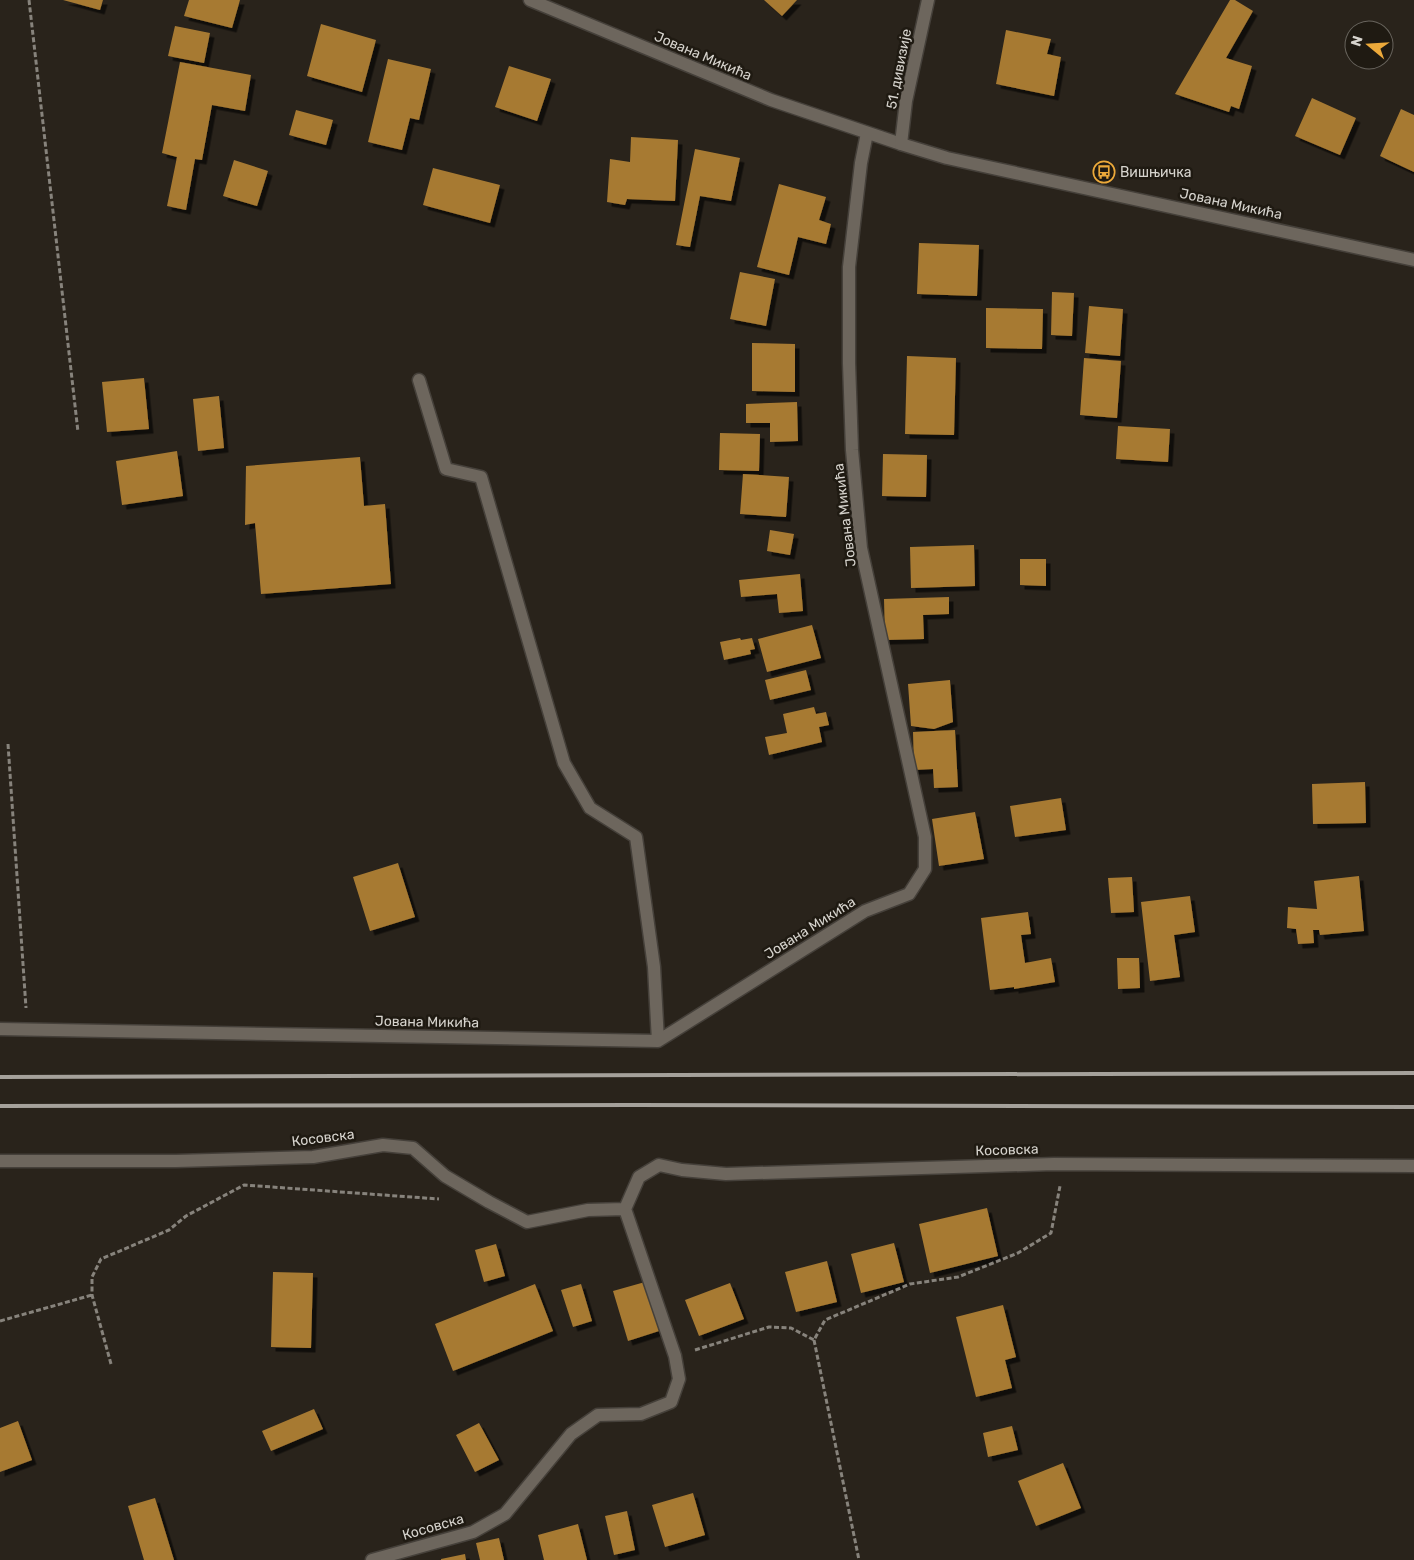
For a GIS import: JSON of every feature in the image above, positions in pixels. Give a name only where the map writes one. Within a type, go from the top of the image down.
[{"type":"street","name":"Јована Микића","points":[[530,0],[771,100],[947,158],[1414,260]]},
{"type":"street","name":"51. дивизије","points":[[901,144],[906,101],[928,0]]},
{"type":"street","name":"Јована Микића","points":[[0,1029],[658,1041],[865,911],[909,894],[925,869],[925,837],[861,548],[852,450],[849,267],[861,163],[867,133]]},
{"type":"street","points":[[419,380],[446,469],[481,477],[564,763],[590,808],[636,837],[654,967],[658,1041]]},
{"type":"street","name":"Косовска","points":[[0,1161],[176,1161],[314,1157],[383,1145],[413,1148],[445,1176],[527,1222],[588,1210],[625,1209]]},
{"type":"street","name":"Косовска","points":[[372,1560],[473,1532],[505,1514],[571,1434],[598,1415],[641,1414],[671,1402],[679,1379],[675,1356],[625,1209],[639,1177],[659,1165],[682,1170],[726,1174],[1054,1164],[1414,1166]]},
{"type":"path","points":[[29,0],[78,432]]},
{"type":"path","points":[[8,744],[28,1029]]},
{"type":"path","points":[[859,1560],[814,1340],[825,1320],[910,1284],[958,1277],[1018,1253],[1051,1233],[1060,1184],[1054,1164]]},
{"type":"path","points":[[111,1364],[92,1295],[92,1277],[101,1258],[169,1230],[186,1216],[244,1185],[440,1199]]},
{"type":"path","points":[[0,1321],[92,1295]]},
{"type":"path","points":[[675,1356],[768,1327],[791,1328],[814,1340]]},
{"type":"building","points":[[63,0],[103,0],[100,10]]},
{"type":"building","points":[[189,0],[240,0],[232,28],[184,16]]},
{"type":"building","points":[[764,0],[797,0],[782,16]]},
{"type":"building","points":[[1230,0],[1235,0],[1253,11],[1226,58],[1252,66],[1239,109],[1231,106],[1229,112],[1175,94]]},
{"type":"building","points":[[321,24],[376,40],[362,92],[307,76]]},
{"type":"building","points":[[175,26],[210,33],[204,63],[168,56]]},
{"type":"building","points":[[1006,30],[1051,39],[1047,54],[1061,57],[1054,96],[996,84]]},
{"type":"building","points":[[388,59],[431,69],[419,120],[410,118],[402,150],[368,142]]},
{"type":"building","points":[[180,62],[251,75],[245,111],[212,105],[202,160],[195,159],[186,210],[167,206],[177,157],[162,153]]},
{"type":"building","points":[[509,66],[551,79],[537,121],[495,107]]},
{"type":"building","points":[[1312,98],[1356,118],[1340,155],[1295,136]]},
{"type":"building","points":[[1401,109],[1414,115],[1414,172],[1380,156]]},
{"type":"building","points":[[296,110],[333,120],[326,145],[289,135]]},
{"type":"building","points":[[631,137],[678,140],[675,201],[627,199],[625,205],[607,202],[610,159],[630,162]]},
{"type":"building","points":[[695,149],[740,158],[731,201],[700,196],[690,247],[676,245]]},
{"type":"building","points":[[234,160],[268,171],[257,206],[223,196]]},
{"type":"building","points":[[433,168],[500,185],[490,223],[423,205]]},
{"type":"building","points":[[779,184],[826,197],[819,220],[831,224],[826,244],[798,237],[789,275],[757,267]]},
{"type":"building","points":[[919,243],[979,245],[977,296],[917,294]]},
{"type":"building","points":[[740,272],[775,279],[766,326],[730,319]]},
{"type":"building","points":[[1052,292],[1074,293],[1072,336],[1051,335]]},
{"type":"building","points":[[1089,306],[1123,309],[1120,356],[1085,353]]},
{"type":"building","points":[[986,308],[1043,309],[1042,349],[986,348]]},
{"type":"building","points":[[752,343],[795,344],[795,392],[752,391]]},
{"type":"building","points":[[907,356],[956,358],[954,435],[905,434]]},
{"type":"building","points":[[1084,358],[1121,361],[1117,418],[1080,415]]},
{"type":"building","points":[[144,378],[149,429],[107,432],[102,382]]},
{"type":"building","points":[[219,396],[224,448],[198,451],[193,399]]},
{"type":"building","points":[[797,402],[798,441],[770,442],[770,423],[746,423],[746,404]]},
{"type":"building","points":[[1118,426],[1170,429],[1168,462],[1116,459]]},
{"type":"building","points":[[720,433],[760,434],[759,471],[719,470]]},
{"type":"building","points":[[177,451],[183,496],[122,505],[116,461]]},
{"type":"building","points":[[883,454],[927,455],[926,497],[882,496]]},
{"type":"building","points":[[360,457],[364,506],[385,504],[391,584],[261,594],[255,523],[245,525],[246,466]]},
{"type":"building","points":[[743,474],[789,477],[786,517],[740,514]]},
{"type":"building","points":[[770,530],[794,534],[790,555],[767,551]]},
{"type":"building","points":[[974,545],[975,586],[911,588],[910,547]]},
{"type":"building","points":[[1020,559],[1046,559],[1046,586],[1020,585]]},
{"type":"building","points":[[800,574],[803,611],[779,613],[777,594],[741,597],[739,580]]},
{"type":"building","points":[[949,597],[949,614],[923,615],[924,639],[885,640],[884,599]]},
{"type":"building","points":[[812,625],[821,658],[767,672],[758,639]]},
{"type":"building","points":[[740,638],[741,640],[752,638],[755,649],[750,650],[751,654],[724,660],[720,642]]},
{"type":"building","points":[[806,670],[811,690],[770,700],[765,680]]},
{"type":"building","points":[[950,680],[953,722],[934,729],[911,726],[908,684]]},
{"type":"building","points":[[814,707],[816,714],[826,712],[829,725],[819,727],[822,742],[769,755],[765,737],[787,733],[783,714]]},
{"type":"building","points":[[955,730],[958,787],[934,788],[933,769],[914,770],[913,732]]},
{"type":"building","points":[[1365,782],[1366,823],[1313,824],[1312,784]]},
{"type":"building","points":[[1061,798],[1066,830],[1015,837],[1010,806]]},
{"type":"building","points":[[975,812],[984,859],[939,866],[932,819]]},
{"type":"building","points":[[398,863],[415,917],[370,931],[353,877]]},
{"type":"building","points":[[1359,876],[1364,931],[1320,935],[1319,930],[1313,930],[1314,943],[1298,944],[1296,929],[1287,928],[1288,907],[1317,909],[1314,881]]},
{"type":"building","points":[[1132,877],[1134,912],[1111,913],[1108,878]]},
{"type":"building","points":[[1190,896],[1195,932],[1174,935],[1180,977],[1150,981],[1141,902]]},
{"type":"building","points":[[1028,912],[1031,934],[1021,935],[1025,963],[1051,958],[1055,982],[1014,989],[1014,987],[990,990],[981,918]]},
{"type":"building","points":[[1117,958],[1139,958],[1140,988],[1118,989]]},
{"type":"building","points":[[987,1208],[998,1256],[930,1273],[919,1224]]},
{"type":"building","points":[[894,1243],[904,1282],[861,1293],[851,1254]]},
{"type":"building","points":[[496,1244],[505,1276],[484,1282],[475,1250]]},
{"type":"building","points":[[827,1261],[837,1302],[796,1312],[785,1272]]},
{"type":"building","points":[[273,1272],[313,1273],[311,1348],[271,1347]]},
{"type":"building","points":[[645,1282],[659,1331],[628,1341],[613,1291]]},
{"type":"building","points":[[730,1283],[744,1319],[699,1336],[685,1300]]},
{"type":"building","points":[[535,1284],[553,1331],[453,1371],[435,1324]]},
{"type":"building","points":[[581,1284],[592,1321],[573,1327],[561,1290]]},
{"type":"building","points":[[1003,1305],[1016,1357],[1005,1360],[1012,1388],[976,1397],[956,1317]]},
{"type":"building","points":[[314,1409],[323,1429],[271,1451],[262,1431]]},
{"type":"building","points":[[18,1421],[32,1460],[0,1472],[0,1428]]},
{"type":"building","points":[[479,1423],[499,1460],[475,1472],[456,1435]]},
{"type":"building","points":[[1012,1426],[1018,1450],[988,1457],[983,1433]]},
{"type":"building","points":[[1063,1463],[1081,1508],[1036,1526],[1018,1481]]},
{"type":"building","points":[[693,1493],[705,1535],[665,1547],[652,1505]]},
{"type":"building","points":[[155,1498],[174,1560],[144,1560],[128,1506]]},
{"type":"building","points":[[627,1511],[635,1550],[614,1555],[605,1516]]},
{"type":"building","points":[[578,1524],[587,1560],[544,1560],[538,1535]]},
{"type":"building","points":[[499,1538],[504,1560],[480,1560],[476,1543]]},
{"type":"building","points":[[465,1554],[466,1560],[441,1560],[441,1559]]},
{"type":"railway","points":[[0,1077],[1414,1073]]},
{"type":"railway","points":[[0,1106],[1414,1107]]},
{"type":"place","name":"Вишњичка","points":[[1104,172]]}]
